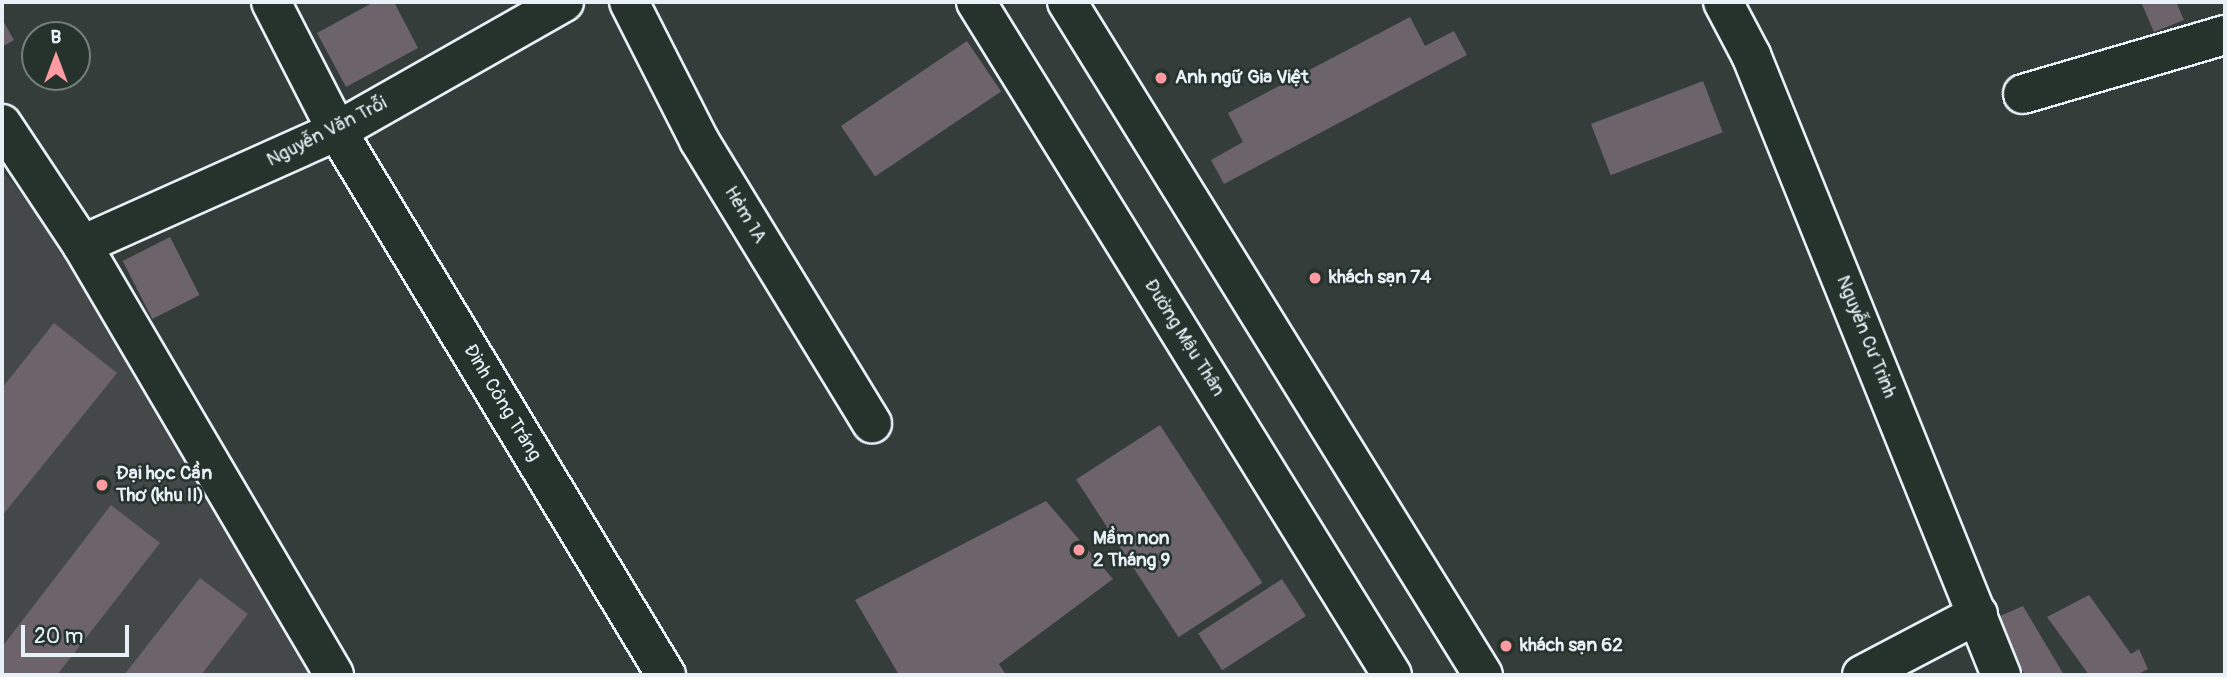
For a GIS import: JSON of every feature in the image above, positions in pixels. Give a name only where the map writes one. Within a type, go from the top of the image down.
[{"type":"street","name":"Đinh Công Tráng","points":[[271,2],[337,131],[666,675]]},
{"type":"street","name":"Nguyễn Văn Trỗi","points":[[82,245],[337,131],[564,2]]},
{"type":"street","name":"Hẻm 1A","points":[[629,2],[699,140],[872,423]]},
{"type":"street","name":"Đường Mậu Thân","points":[[976,2],[1392,675]]},
{"type":"street","points":[[1067,2],[1483,675]]},
{"type":"street","name":"Nguyễn Cư Trinh","points":[[1723,2],[1751,55],[2001,675]]},
{"type":"street","points":[[2023,94],[2225,35]]},
{"type":"street","points":[[2,124],[82,245],[334,675]]},
{"type":"street","points":[[1862,675],[1978,614]]},
{"type":"shaded area","name":"Đại học Cần Thơ (khu II)","points":[[2,171],[45,221],[95,295],[311,675],[2,675]]},
{"type":"building","points":[[374,2],[394,2],[418,48],[346,87],[317,33]]},
{"type":"building","points":[[2141,2],[2176,2],[2184,20],[2154,32]]},
{"type":"building","points":[[1410,17],[1425,46],[1454,31],[1467,55],[1224,184],[1211,160],[1243,142],[1228,113]]},
{"type":"building","points":[[2,19],[14,40],[2,47]]},
{"type":"building","points":[[967,41],[1001,92],[875,177],[841,126]]},
{"type":"building","points":[[1703,81],[1723,132],[1611,175],[1591,124]]},
{"type":"building","points":[[170,237],[200,295],[152,319],[123,261]]},
{"type":"building","points":[[54,323],[117,373],[2,516],[2,388]]},
{"type":"building","points":[[1160,425],[1262,583],[1179,637],[1076,479]]},
{"type":"building","points":[[1046,501],[1113,579],[999,664],[1006,675],[899,675],[855,600]]},
{"type":"building","points":[[111,505],[160,543],[57,675],[6,675],[2,672],[2,647]]},
{"type":"building","points":[[200,578],[248,614],[201,675],[124,675]]},
{"type":"building","points":[[1282,579],[1306,616],[1222,670],[1198,633]]},
{"type":"building","points":[[2089,595],[2131,654],[2139,649],[2148,669],[2136,675],[2089,675],[2047,617]]},
{"type":"building","points":[[2023,606],[2064,675],[2025,675],[1991,620]]},
{"type":"place","name":"Anh ngữ Gia Việt","points":[[1161,78]]},
{"type":"place","name":"khách sạn 74","points":[[1315,278]]},
{"type":"place","name":"Đại học Cần Thơ (khu II)","points":[[102,485]]},
{"type":"place","name":"Mầm non 2 Tháng 9","points":[[1079,550]]},
{"type":"place","name":"khách sạn 62","points":[[1506,646]]}]
